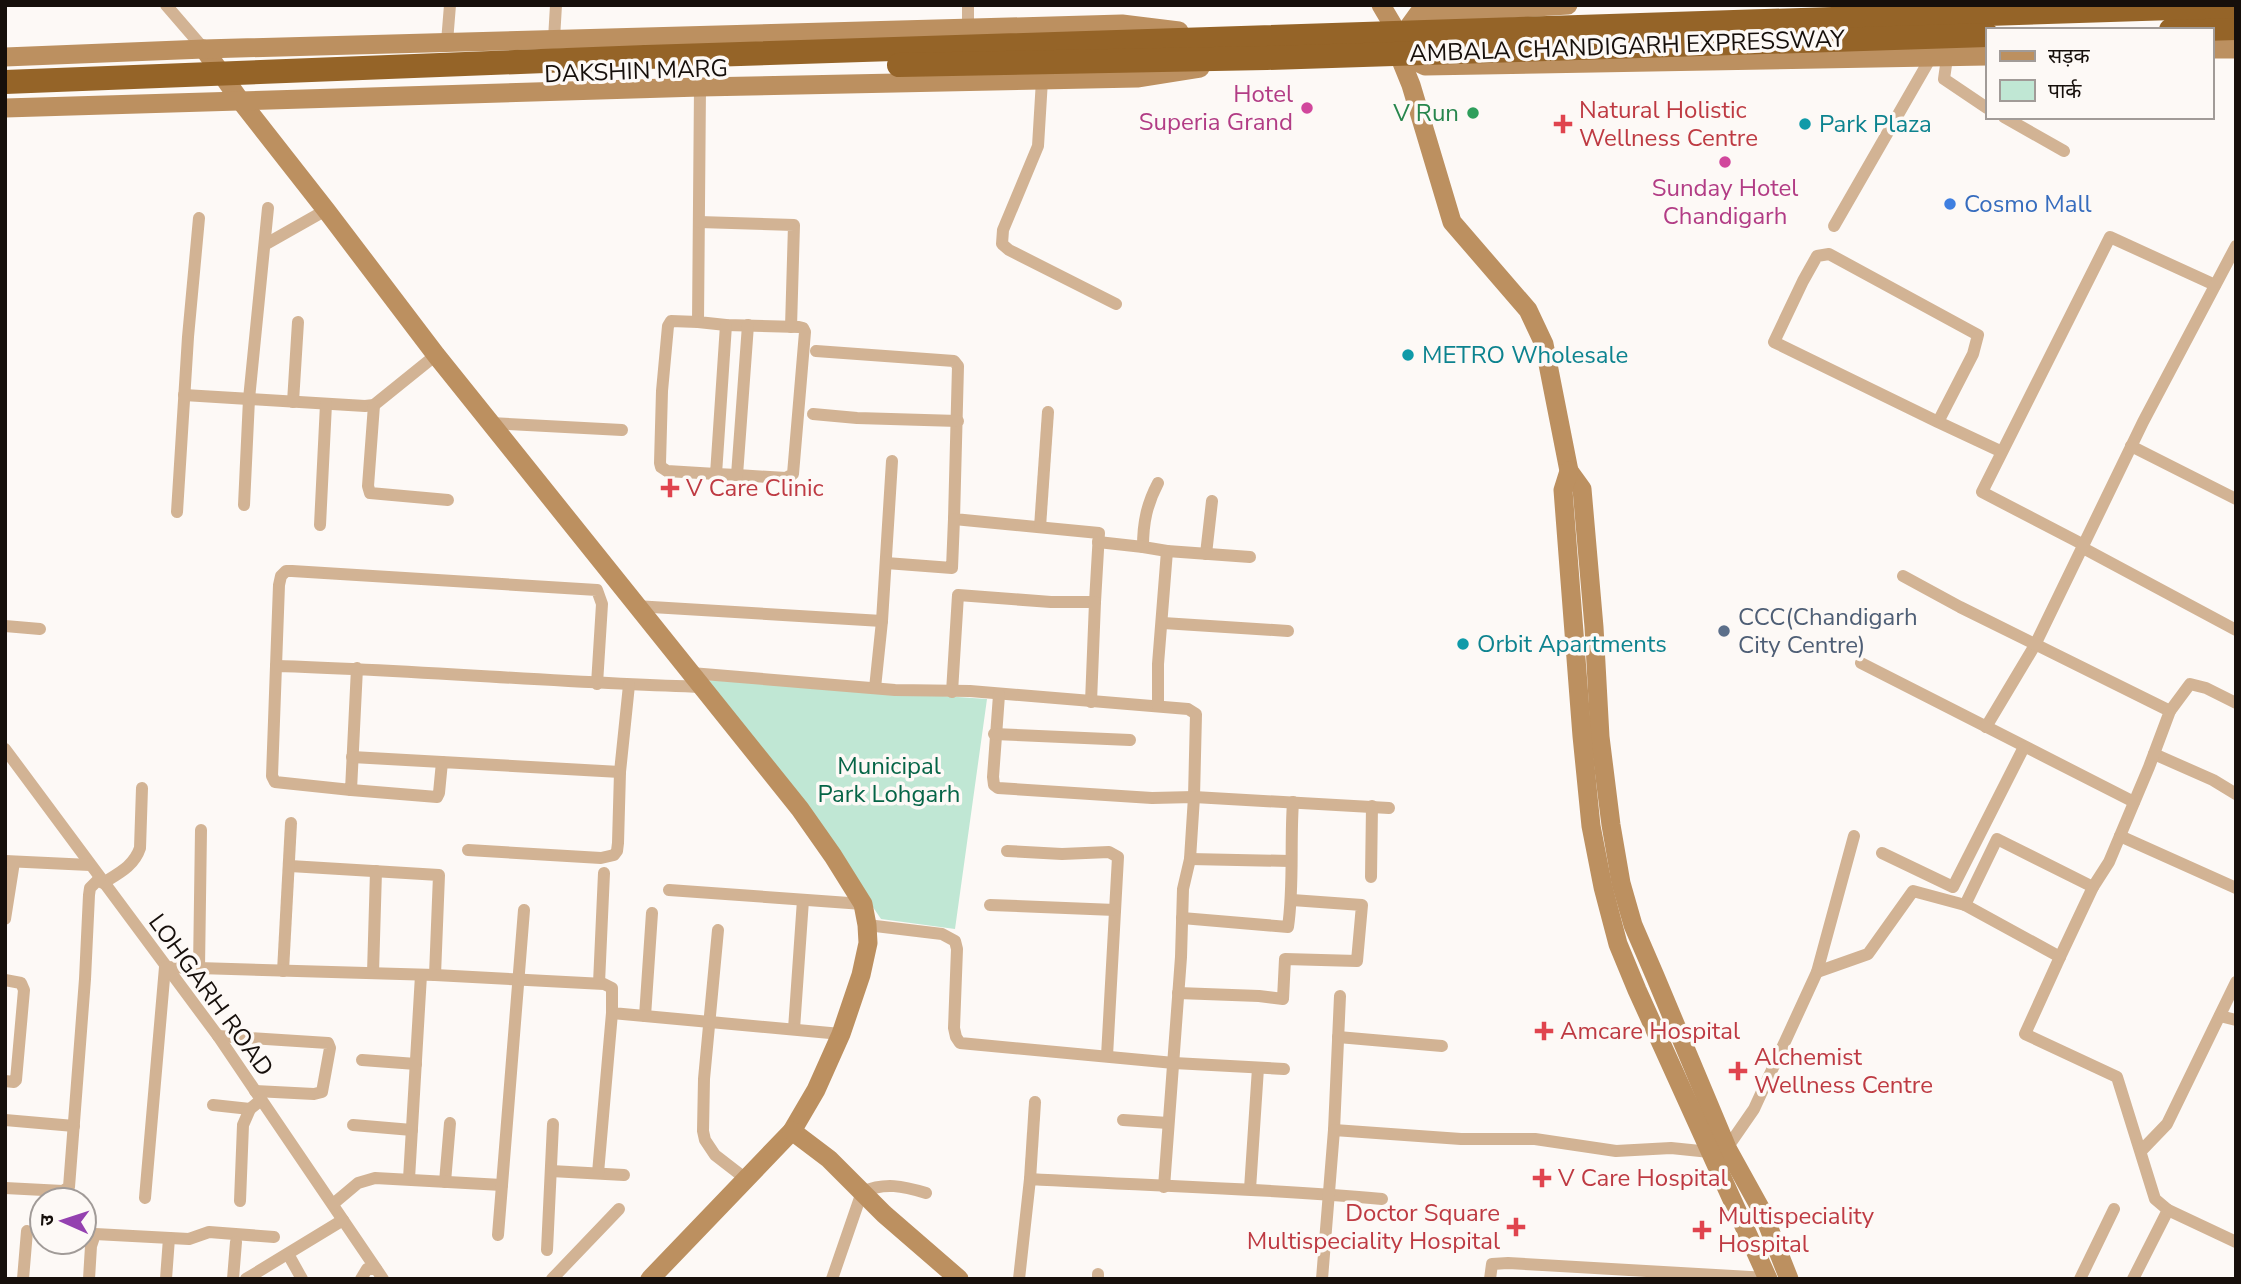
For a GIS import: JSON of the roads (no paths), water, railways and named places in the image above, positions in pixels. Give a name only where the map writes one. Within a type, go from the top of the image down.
[{"type":"highway","name":"AMBALA CHANDIGARH EXPRESSWAY","points":[[1266,58],[1400,39],[2236,6]]},
{"type":"highway","points":[[2213,29],[2236,28]]},
{"type":"highway","name":"AMBALA CHANDIGARH EXPRESSWAY","points":[[646,63],[1232,37],[1400,39],[1986,35]]},
{"type":"highway","name":"DAKSHIN MARG","points":[[5,97],[646,63],[1266,58]]},
{"type":"highway","points":[[5,82],[646,63]]},
{"type":"street","points":[[166,5],[204,49],[239,99],[436,355],[800,809],[863,904],[867,925],[866,960],[841,1034],[816,1090],[792,1131],[650,1279]]},
{"type":"street","points":[[447,42],[450,5]]},
{"type":"street","points":[[554,40],[556,5]]},
{"type":"street","points":[[968,5],[968,28]]},
{"type":"street","points":[[1381,5],[1400,39],[1425,66],[1986,56]]},
{"type":"street","points":[[1490,1279],[1492,1264],[1768,1278],[1655,976],[1633,925],[1622,883],[1600,737],[1595,639],[1581,489],[1569,471],[1544,344],[1528,310],[1452,222],[1410,85],[1400,39],[1418,14],[1568,5]]},
{"type":"street","name":"DAKSHIN MARG","points":[[5,57],[204,49],[1122,24],[1232,37]]},
{"type":"street","points":[[2213,49],[2236,49]]},
{"type":"street","points":[[5,108],[239,99],[1137,78],[1266,58]]},
{"type":"street","points":[[1938,58],[1944,79],[1986,106]]},
{"type":"street","points":[[1834,226],[1938,58]]},
{"type":"street","points":[[1041,80],[1038,146],[1003,230],[1002,244],[1115,304]]},
{"type":"street","points":[[698,322],[700,87]]},
{"type":"street","points":[[2008,119],[2064,151]]},
{"type":"street","points":[[244,505],[249,400],[268,208]]},
{"type":"street","points":[[266,244],[326,210]]},
{"type":"street","points":[[177,512],[199,218]]},
{"type":"street","points":[[699,222],[794,225],[792,327]]},
{"type":"street","points":[[2215,285],[2110,237],[1982,492],[2236,630]]},
{"type":"street","points":[[1986,727],[2035,645],[2131,446],[2236,246]]},
{"type":"street","points":[[1938,422],[1973,354],[1978,335],[1829,254],[1817,256],[1802,281],[1774,342],[1938,422],[2000,452]]},
{"type":"street","points":[[671,321],[698,322],[803,328],[805,332],[793,474],[786,478],[667,471],[661,467],[662,391],[668,326],[671,321]]},
{"type":"street","points":[[293,402],[298,322]]},
{"type":"street","points":[[716,474],[726,325]]},
{"type":"street","points":[[737,475],[748,325]]},
{"type":"street","points":[[816,351],[954,361],[958,366],[952,568],[886,563]]},
{"type":"street","points":[[184,395],[374,405],[436,355]]},
{"type":"street","points":[[320,526],[327,404]]},
{"type":"street","points":[[374,405],[368,486],[370,493],[448,500]]},
{"type":"street","points":[[1041,527],[1048,412]]},
{"type":"street","points":[[813,414],[958,421]]},
{"type":"street","points":[[491,423],[622,430]]},
{"type":"street","points":[[2131,446],[2236,499]]},
{"type":"street","points":[[876,688],[892,461]]},
{"type":"street","points":[[1569,471],[1563,490],[1591,825],[1618,944],[1637,989],[1719,1150],[1763,1213],[1789,1279]]},
{"type":"street","points":[[1143,547],[1143,524],[1148,502],[1158,482]]},
{"type":"street","points":[[1206,554],[1212,501]]},
{"type":"street","points":[[954,519],[1099,533],[1091,702]]},
{"type":"street","points":[[1098,542],[1167,551],[1250,556]]},
{"type":"street","points":[[1158,706],[1158,664],[1167,551]]},
{"type":"street","points":[[442,762],[439,793],[436,797],[279,783],[272,780],[281,576],[286,571],[597,590],[602,604],[597,684]]},
{"type":"street","points":[[1903,576],[2170,711]]},
{"type":"street","points":[[952,692],[958,595],[1051,602],[1095,601]]},
{"type":"street","points":[[635,606],[882,621]]},
{"type":"street","points":[[1163,623],[1288,631]]},
{"type":"street","points":[[5,626],[40,629]]},
{"type":"street","points":[[1861,663],[2134,802]]},
{"type":"street","points":[[276,666],[357,668],[597,684],[628,685],[697,680],[970,691],[1188,709],[1196,714],[1194,797],[1189,859],[1183,889],[1164,1187]]},
{"type":"street","points":[[351,790],[357,668]]},
{"type":"street","points":[[2236,703],[2206,688],[2190,684],[2170,711],[2109,862],[2093,887],[2025,1034],[2116,1077],[2155,1199],[2168,1210],[2236,1242]]},
{"type":"street","points":[[468,849],[601,858],[614,855],[618,843],[620,772],[628,685]]},
{"type":"street","points":[[999,695],[993,777],[994,785],[998,788],[1152,798],[1194,797],[1389,808]]},
{"type":"street","points":[[995,734],[1130,740]]},
{"type":"street","points":[[1882,853],[1953,887],[2024,747]]},
{"type":"street","name":"LOHGARH ROAD","points":[[5,749],[218,1036],[343,1220],[371,1275],[347,1279]]},
{"type":"street","points":[[2154,754],[2213,780],[2236,794]]},
{"type":"street","points":[[352,757],[620,772]]},
{"type":"street","points":[[5,1188],[66,1191],[70,1181],[90,888],[129,866],[137,856],[140,848],[142,788]]},
{"type":"street","points":[[1182,918],[1288,927],[1292,900],[1290,861],[1293,802]]},
{"type":"street","points":[[1371,877],[1372,806]]},
{"type":"street","points":[[283,971],[291,823]]},
{"type":"street","points":[[199,968],[201,830]]},
{"type":"street","points":[[1719,1150],[1754,1109],[1817,972],[1854,836]]},
{"type":"street","points":[[2120,836],[2236,888]]},
{"type":"street","points":[[1965,905],[1997,839],[2093,887]]},
{"type":"street","points":[[1007,851],[1062,854],[1109,852],[1118,857],[1107,1056]]},
{"type":"street","points":[[1189,859],[1290,861]]},
{"type":"street","points":[[5,919],[10,861],[90,865]]},
{"type":"street","points":[[290,866],[439,875],[435,975]]},
{"type":"street","points":[[373,973],[376,871]]},
{"type":"street","points":[[599,983],[604,873]]},
{"type":"street","points":[[669,890],[863,904]]},
{"type":"street","points":[[1817,972],[1868,954],[1913,891],[1965,905],[2060,957]]},
{"type":"street","points":[[794,1029],[803,900]]},
{"type":"street","points":[[1178,993],[1283,999],[1285,958],[1357,961],[1362,905],[1292,900]]},
{"type":"street","points":[[990,905],[1115,910]]},
{"type":"street","points":[[498,1235],[524,910]]},
{"type":"street","points":[[645,1016],[652,913]]},
{"type":"street","points":[[867,925],[942,934],[955,940],[957,950],[954,1028],[960,1042],[1174,1063],[1284,1069]]},
{"type":"street","points":[[718,930],[702,1121],[705,1140],[715,1155],[746,1179]]},
{"type":"street","points":[[145,1198],[165,968],[435,975],[608,985],[612,988],[612,1013],[598,1173]]},
{"type":"street","points":[[409,1179],[421,975]]},
{"type":"street","points":[[1637,989],[1655,976]]},
{"type":"street","points":[[5,980],[21,983],[24,990],[16,1080],[5,1082]]},
{"type":"street","points":[[2141,1151],[2167,1124],[2236,982]]},
{"type":"street","points":[[1322,1279],[1334,1130],[1340,996]]},
{"type":"street","points":[[612,1013],[841,1034]]},
{"type":"street","points":[[2220,1016],[2236,1020]]},
{"type":"street","points":[[218,1036],[328,1042],[330,1048],[322,1092],[258,1096],[243,1125],[240,1201]]},
{"type":"street","points":[[1338,1037],[1442,1046]]},
{"type":"street","points":[[362,1060],[416,1063]]},
{"type":"street","points":[[1250,1189],[1258,1068]]},
{"type":"street","points":[[1019,1279],[1035,1101]]},
{"type":"street","points":[[213,1105],[250,1110]]},
{"type":"street","points":[[5,1120],[74,1126]]},
{"type":"street","points":[[1123,1120],[1168,1124]]},
{"type":"street","points":[[445,1182],[450,1123]]},
{"type":"street","points":[[547,1250],[553,1124]]},
{"type":"street","points":[[353,1125],[412,1130]]},
{"type":"street","points":[[1334,1130],[1461,1139],[1535,1139],[1616,1151],[1671,1148],[1719,1150]]},
{"type":"street","points":[[792,1131],[829,1159],[958,1279]]},
{"type":"street","points":[[551,1171],[624,1175]]},
{"type":"street","points":[[332,1204],[366,1179],[502,1185]]},
{"type":"street","points":[[1030,1179],[1250,1189],[1382,1199]]},
{"type":"street","points":[[862,1192],[882,1185],[899,1185],[926,1193]]},
{"type":"street","points":[[832,1279],[862,1192]]},
{"type":"street","points":[[552,1279],[619,1209]]},
{"type":"street","points":[[2080,1279],[2113,1209]]},
{"type":"street","points":[[2133,1279],[2168,1210]]},
{"type":"street","points":[[246,1279],[343,1220]]},
{"type":"street","points":[[23,1279],[27,1231]]},
{"type":"street","points":[[89,1279],[92,1239],[95,1234],[189,1238],[209,1232],[274,1237]]},
{"type":"street","points":[[166,1279],[169,1238]]},
{"type":"street","points":[[233,1279],[236,1242]]},
{"type":"street","points":[[288,1254],[302,1279]]},
{"type":"place","name":"Hotel Superia Grand","points":[[1307,108]]},
{"type":"place","name":"V Run","points":[[1473,113]]},
{"type":"place","name":"Natural Holistic Wellness Centre","points":[[1563,124]]},
{"type":"place","name":"Park Plaza","points":[[1805,124]]},
{"type":"place","name":"Sunday Hotel Chandigarh","points":[[1725,162]]},
{"type":"place","name":"Cosmo Mall","points":[[1950,204]]},
{"type":"place","name":"METRO Wholesale","points":[[1408,355]]},
{"type":"place","name":"V Care Clinic","points":[[670,488]]},
{"type":"place","name":"CCC(Chandigarh City Centre)","points":[[1724,631]]},
{"type":"place","name":"Orbit Apartments","points":[[1463,644]]},
{"type":"place","name":"Amcare Hospital","points":[[1544,1031]]},
{"type":"place","name":"Alchemist Wellness Centre","points":[[1738,1071]]},
{"type":"place","name":"V Care Hospital","points":[[1542,1178]]},
{"type":"place","name":"Doctor Square Multispeciality Hospital","points":[[1516,1227]]},
{"type":"place","name":"Multispeciality Hospital","points":[[1702,1230]]},
{"type":"park label","name":"Municipal Park Lohgarh","points":[[889,780]]}]
